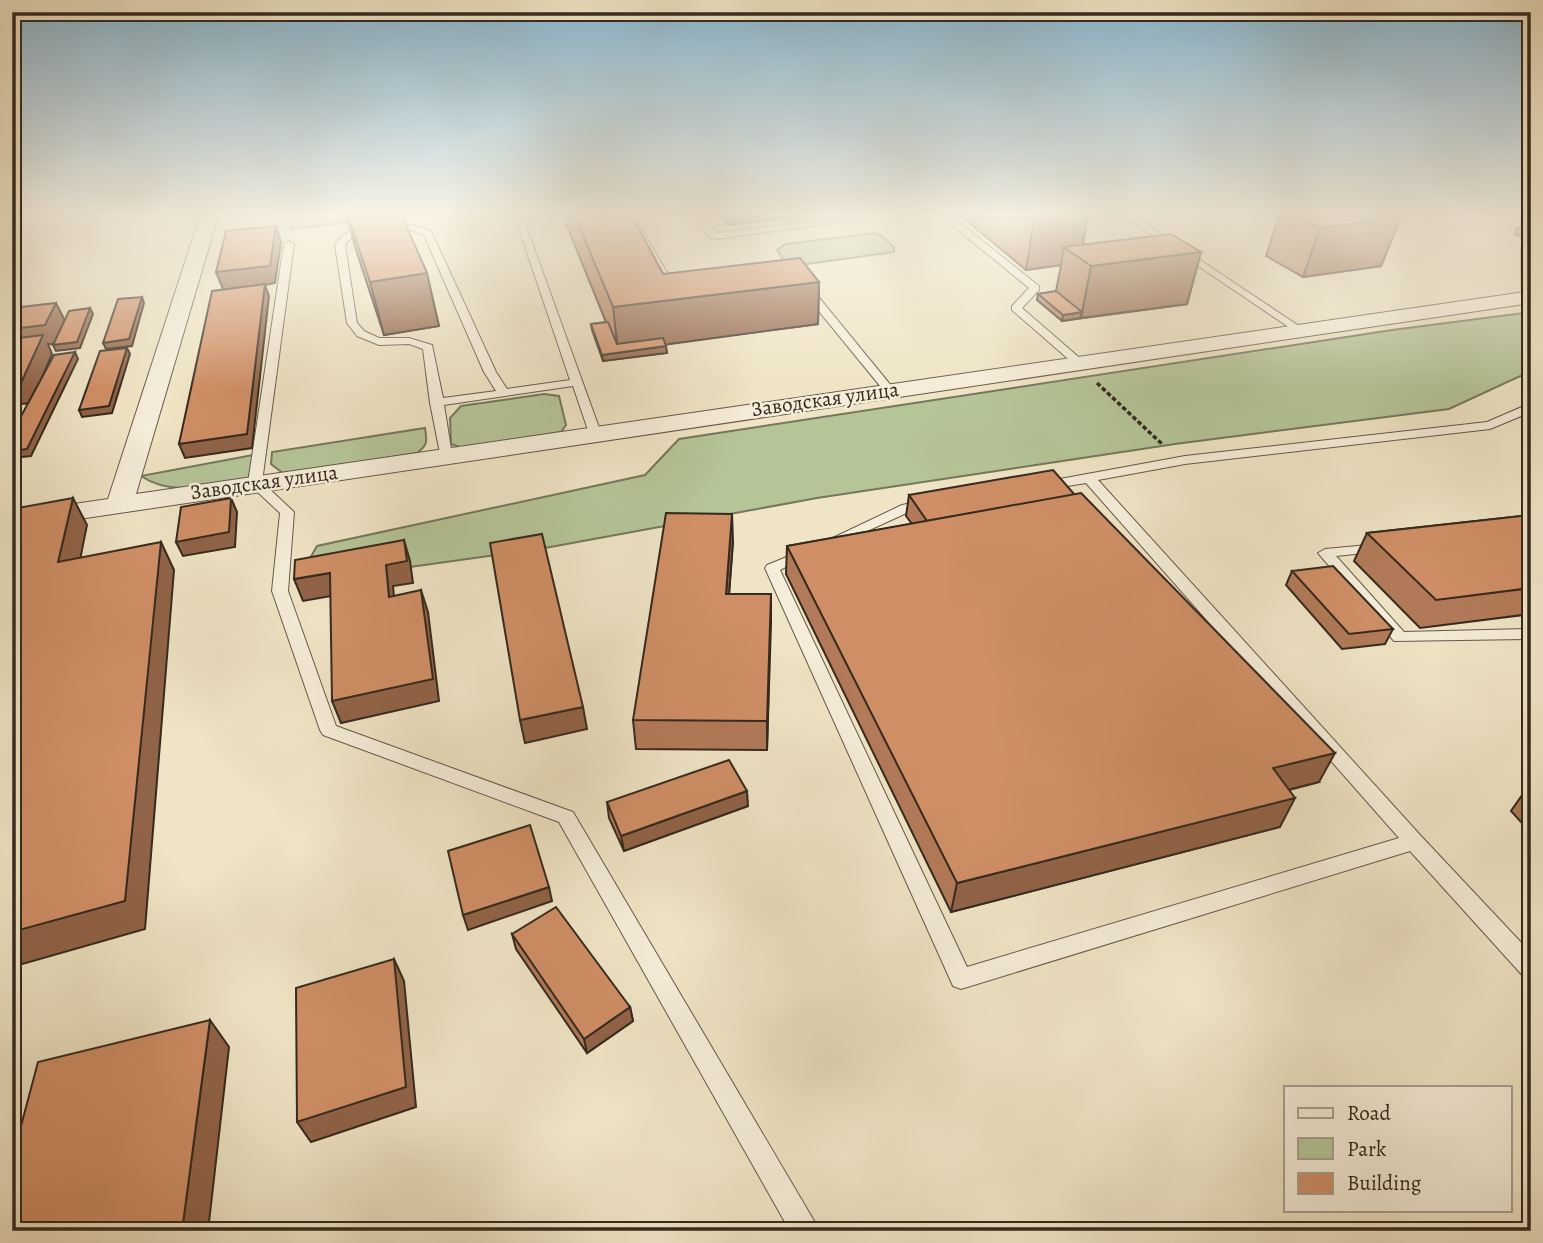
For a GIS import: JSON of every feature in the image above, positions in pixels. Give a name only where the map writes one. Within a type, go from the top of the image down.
[{"type":"street","points":[[120,503],[191,274]]},
{"type":"street","name":"Заводская улица","points":[[12,521],[594,433],[1529,298]]},
{"type":"lane","points":[[285,274],[255,483],[287,512],[279,591],[329,730],[566,817],[794,1215],[807,1231]]},
{"type":"lane","points":[[345,274],[352,323],[358,333],[383,344],[422,343],[428,347],[446,455]]},
{"type":"lane","points":[[446,274],[490,372],[503,392]]},
{"type":"lane","points":[[539,274],[594,433]]},
{"type":"lane","points":[[663,274],[677,299],[685,301]]},
{"type":"lane","points":[[1018,274],[1035,288],[1016,308],[1078,362]]},
{"type":"lane","points":[[1216,274],[1300,330]]},
{"type":"lane","points":[[1528,274],[1529,298]]},
{"type":"lane","points":[[794,289],[808,291],[888,390]]},
{"type":"lane","points":[[436,403],[577,382]]},
{"type":"lane","points":[[1024,489],[1179,461],[1490,425],[1531,407]]},
{"type":"lane","points":[[1088,478],[1531,969]]},
{"type":"lane","points":[[946,501],[907,508],[772,568],[961,979],[1414,842]]},
{"type":"lane","points":[[1394,547],[1325,553],[1400,638],[1531,634]]},
{"type":"path","points":[[1093,379],[1179,461]]},
{"type":"green space","points":[[1531,312],[1531,371],[1449,409],[1175,444],[817,498],[545,548],[296,583],[317,546],[645,475],[679,439],[1392,330]]},
{"type":"green space","points":[[544,394],[559,396],[566,425],[561,432],[462,448],[451,444],[450,418],[461,406]]},
{"type":"green space","points":[[425,428],[426,442],[417,453],[284,474],[271,464],[272,452]]},
{"type":"green space","points":[[253,455],[249,479],[180,488],[153,483],[141,476]]},
{"type":"building","points":[[367,274],[421,274],[370,282]]},
{"type":"building","points":[[599,274],[813,274],[819,282],[613,307]]},
{"type":"building","points":[[265,284],[247,434],[179,444],[212,291]]},
{"type":"building","points":[[1056,291],[1082,312],[1063,315],[1038,294]]},
{"type":"building","points":[[142,297],[129,339],[103,343],[118,299]]},
{"type":"building","points":[[56,303],[45,325],[12,329],[12,308]]},
{"type":"building","points":[[90,308],[77,342],[53,345],[69,311]]},
{"type":"building","points":[[608,322],[617,344],[663,338],[666,346],[602,355],[591,324]]},
{"type":"building","points":[[43,335],[21,383],[12,384],[12,339]]},
{"type":"building","points":[[127,348],[109,406],[79,410],[100,351]]},
{"type":"building","points":[[75,352],[27,449],[12,451],[12,433],[54,355]]},
{"type":"building","points":[[1053,470],[1075,495],[927,521],[909,495]]},
{"type":"building","points":[[1081,493],[1335,753],[1273,768],[1295,798],[957,883],[787,546]]},
{"type":"building","points":[[73,498],[58,562],[161,542],[125,901],[12,932],[12,509]]},
{"type":"building","points":[[231,498],[229,532],[176,542],[181,507]]},
{"type":"building","points":[[666,513],[732,514],[726,594],[771,594],[767,721],[633,720]]},
{"type":"building","points":[[1531,515],[1531,588],[1436,600],[1367,533]]},
{"type":"building","points":[[542,534],[583,707],[520,720],[490,543]]},
{"type":"building","points":[[404,540],[407,561],[386,565],[389,597],[421,590],[433,679],[332,701],[330,573],[294,579],[295,560]]},
{"type":"building","points":[[1333,566],[1393,629],[1349,634],[1292,571]]},
{"type":"building","points":[[729,760],[747,791],[621,836],[607,802]]},
{"type":"building","points":[[530,825],[549,887],[463,915],[448,851]]},
{"type":"building","points":[[556,907],[630,1007],[584,1039],[512,934]]},
{"type":"building","points":[[394,959],[406,1087],[297,1122],[296,988]]},
{"type":"building","points":[[210,1020],[182,1231],[12,1231],[12,1160],[38,1062]]}]
